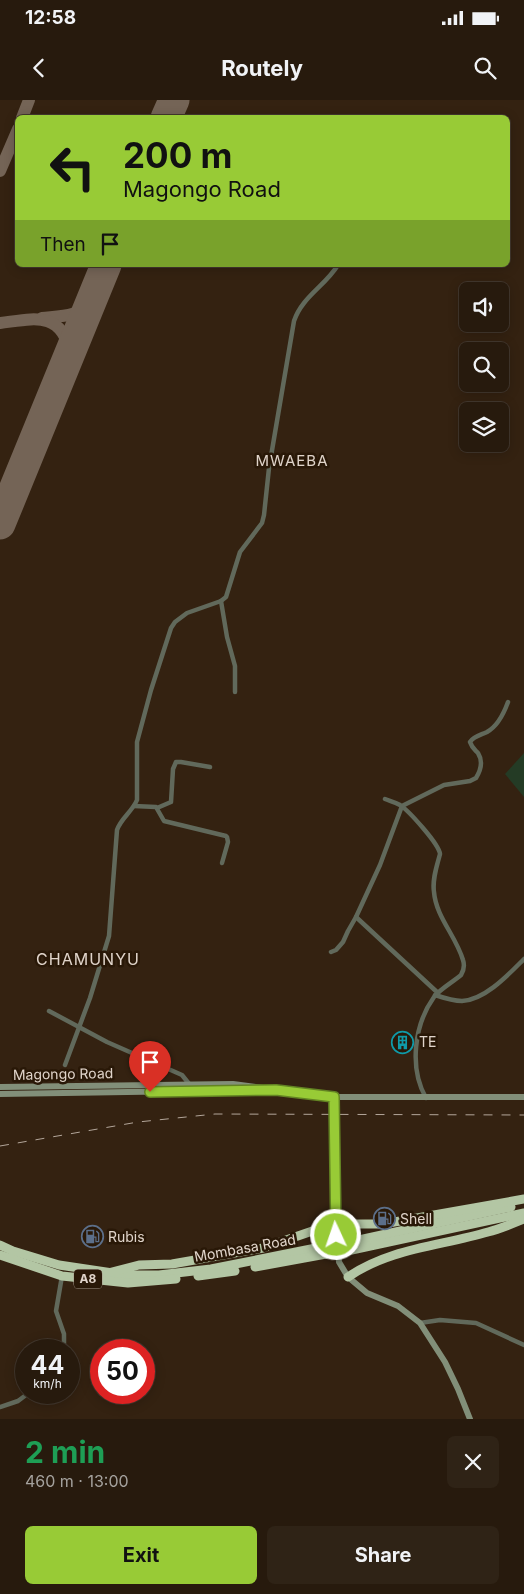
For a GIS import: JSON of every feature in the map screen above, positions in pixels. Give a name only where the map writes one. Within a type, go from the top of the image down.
[{"type":"highway","points":[[108,1273],[139,1266],[172,1264],[263,1248],[324,1227],[335,1220],[352,1224],[383,1224],[524,1199]]},
{"type":"highway","name":"Mombasa Road","points":[[0,1255],[62,1276],[128,1284],[215,1274],[524,1205]]},
{"type":"highway","name":"Mombasa Road","points":[[0,1245],[13,1251],[59,1265],[126,1276],[169,1274],[347,1251],[524,1213]]},
{"type":"highway","points":[[348,1277],[360,1269],[414,1248],[487,1233],[524,1219]]},
{"type":"main road","name":"Magongo Road","points":[[0,1087],[233,1084],[334,1097],[524,1097]]},
{"type":"main road","name":"Magongo Road","points":[[0,1094],[276,1090]]},
{"type":"main road","points":[[334,1097],[335,1220],[339,1262],[348,1277],[367,1293],[398,1306],[420,1323],[445,1362],[470,1419]]},
{"type":"street","points":[[65,1065],[90,998],[109,936],[118,828],[134,806],[137,796],[137,742],[155,674],[175,622],[188,613],[221,601],[226,597],[240,552],[262,523],[294,321],[303,303],[337,267]]},
{"type":"street","points":[[221,601],[227,637],[235,666],[235,692]]},
{"type":"street","points":[[331,952],[336,950],[343,942],[356,917],[380,865],[402,806],[444,785],[470,781],[476,778],[481,768],[480,757],[472,748],[470,742],[492,729],[508,702]]},
{"type":"street","points":[[134,806],[157,808],[171,802],[176,762],[210,767]]},
{"type":"street","points":[[385,799],[402,806],[440,849],[433,882],[434,894],[441,916],[464,961],[464,970],[461,975],[437,994],[430,1004],[420,1030],[415,1052],[416,1068],[426,1098]]},
{"type":"street","points":[[157,808],[165,822],[206,830],[228,837],[222,863]]},
{"type":"street","points":[[356,917],[437,994],[453,1000],[471,999],[493,987],[524,959]]},
{"type":"street","points":[[49,1011],[182,1075],[190,1085]]},
{"type":"street","points":[[62,1276],[56,1311],[64,1339]]},
{"type":"street","points":[[420,1323],[440,1320],[476,1323],[524,1345]]},
{"type":"street","points":[[0,1407],[15,1402]]},
{"type":"green space","points":[[524,753],[524,797],[505,774]]},
{"type":"taxiway","points":[[23,115],[29,100]]},
{"type":"taxiway","points":[[0,171],[15,136]]},
{"type":"taxiway","points":[[42,318],[75,313],[91,301]]},
{"type":"taxiway","points":[[0,323],[34,319],[53,323],[60,329],[66,339],[70,352]]},
{"type":"runway","points":[[167,115],[174,100]]},
{"type":"runway","points":[[0,524],[105,267]]},
{"type":"railway","points":[[0,1146],[138,1122],[215,1114],[524,1115]]},
{"type":"place","name":"TE","points":[[403,1042]]},
{"type":"place","name":"Shell","points":[[384,1219]]},
{"type":"place","name":"Rubis","points":[[92,1237]]},
{"type":"district","name":"MWAEBA","points":[[292,461]]},
{"type":"district","name":"CHAMUNYU","points":[[88,959]]},
{"type":"route","points":[[150,1092],[276,1090],[334,1097],[336,1235]]}]
